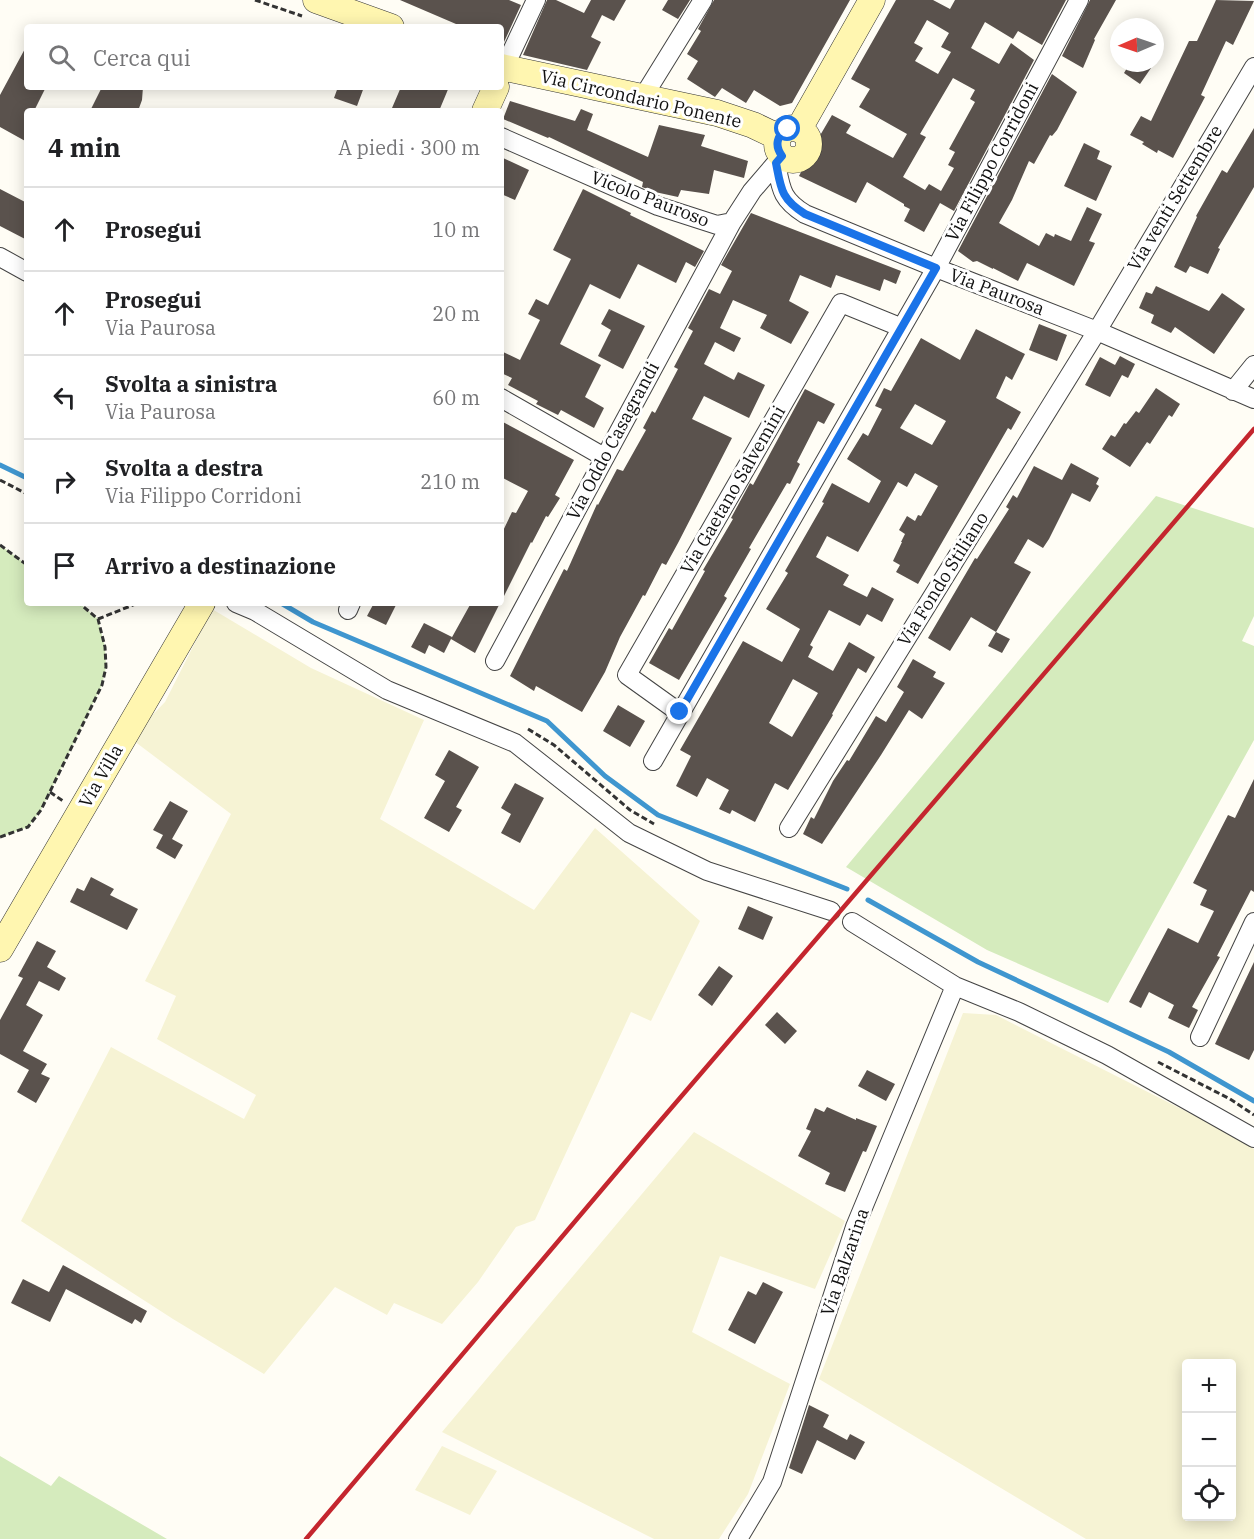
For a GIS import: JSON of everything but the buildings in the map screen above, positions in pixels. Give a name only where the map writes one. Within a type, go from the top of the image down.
[{"type":"street","points":[[504,67],[536,0]]},
{"type":"street","points":[[643,97],[703,0]]},
{"type":"street","points":[[788,141],[872,0]]},
{"type":"street","name":"Via Filippo Corridoni","points":[[653,761],[900,327],[936,268],[1079,0]]},
{"type":"street","points":[[311,8],[378,24]]},
{"type":"street","name":"Via Circondario Ponente","points":[[504,76],[643,97],[717,113],[753,125],[788,141]]},
{"type":"street","name":"Via venti Settembre","points":[[1097,331],[1251,78]]},
{"type":"street","points":[[486,108],[494,90]]},
{"type":"street","name":"Vicolo Pauroso","points":[[504,138],[658,206],[717,225],[732,222],[788,141]]},
{"type":"street","name":"Via Paurosa","points":[[788,141],[781,190],[790,205],[805,214],[1097,331],[1254,399]]},
{"type":"street","name":"Via Oddo Casagrandi","points":[[495,660],[732,222]]},
{"type":"street","points":[[0,257],[24,270]]},
{"type":"street","name":"Via Gaetano Salvemini","points":[[680,712],[627,675],[841,303],[900,327]]},
{"type":"street","name":"Via Fondo Stiliano","points":[[789,828],[1097,331]]},
{"type":"street","points":[[1233,391],[1254,365]]},
{"type":"street","points":[[504,400],[604,457]]},
{"type":"street","name":"Via Villa","points":[[0,949],[200,606]]},
{"type":"street","points":[[243,606],[387,690],[515,743],[629,833],[707,871],[831,911]]},
{"type":"street","points":[[852,922],[956,986],[1019,1012],[1107,1055],[1254,1138]]},
{"type":"street","points":[[1200,1037],[1254,922]]},
{"type":"street","name":"Via Balzarina","points":[[738,1539],[772,1482],[855,1227],[956,986]]},
{"type":"path","points":[[255,0],[311,8]]},
{"type":"path","points":[[0,480],[24,492]]},
{"type":"path","points":[[0,545],[24,563]]},
{"type":"path","points":[[0,837],[28,827],[41,810],[102,685],[106,667],[105,647],[98,619],[83,606]]},
{"type":"path","points":[[98,619],[130,606]]},
{"type":"shaded area","points":[[212,609],[311,668],[424,720],[380,819],[534,910],[595,828],[700,921],[651,1021],[631,1012],[535,1220],[516,1227],[478,1282],[442,1324],[394,1303],[387,1315],[335,1287],[264,1374],[173,1319],[21,1221],[111,1047],[244,1119],[256,1095],[157,1039],[176,996],[145,981],[231,814],[130,738],[165,702]]},
{"type":"shaded area","points":[[963,1013],[996,1015],[1215,1126],[1254,1149],[1254,1539],[1086,1539],[819,1379]]},
{"type":"shaded area","points":[[694,1132],[845,1221],[815,1289],[720,1256],[692,1332],[790,1384],[748,1494],[719,1539],[654,1539],[442,1432]]},
{"type":"shaded area","points":[[442,1446],[497,1471],[470,1515],[415,1490]]},
{"type":"green space","points":[[1156,496],[1254,528],[1254,616],[1242,641],[1254,646],[1254,740],[1108,1003],[987,950],[846,867]]},
{"type":"green space","points":[[0,545],[24,563],[24,606],[83,606],[98,619],[105,647],[106,667],[102,685],[41,810],[28,827],[0,837]]},
{"type":"green space","points":[[0,1456],[51,1486],[59,1476],[167,1539],[0,1539]]},
{"type":"waterway","points":[[0,465],[24,477]]},
{"type":"waterway","points":[[286,606],[313,622],[547,721],[605,776],[658,815],[847,889]]},
{"type":"waterway","points":[[868,900],[978,962],[1169,1052],[1254,1101]]},
{"type":"railway","points":[[306,1539],[649,1134],[1254,429]]},
{"type":"route","points":[[680,712],[936,268],[805,214],[790,205],[781,190],[776,163],[782,156],[777,149],[778,137],[788,129]]}]
